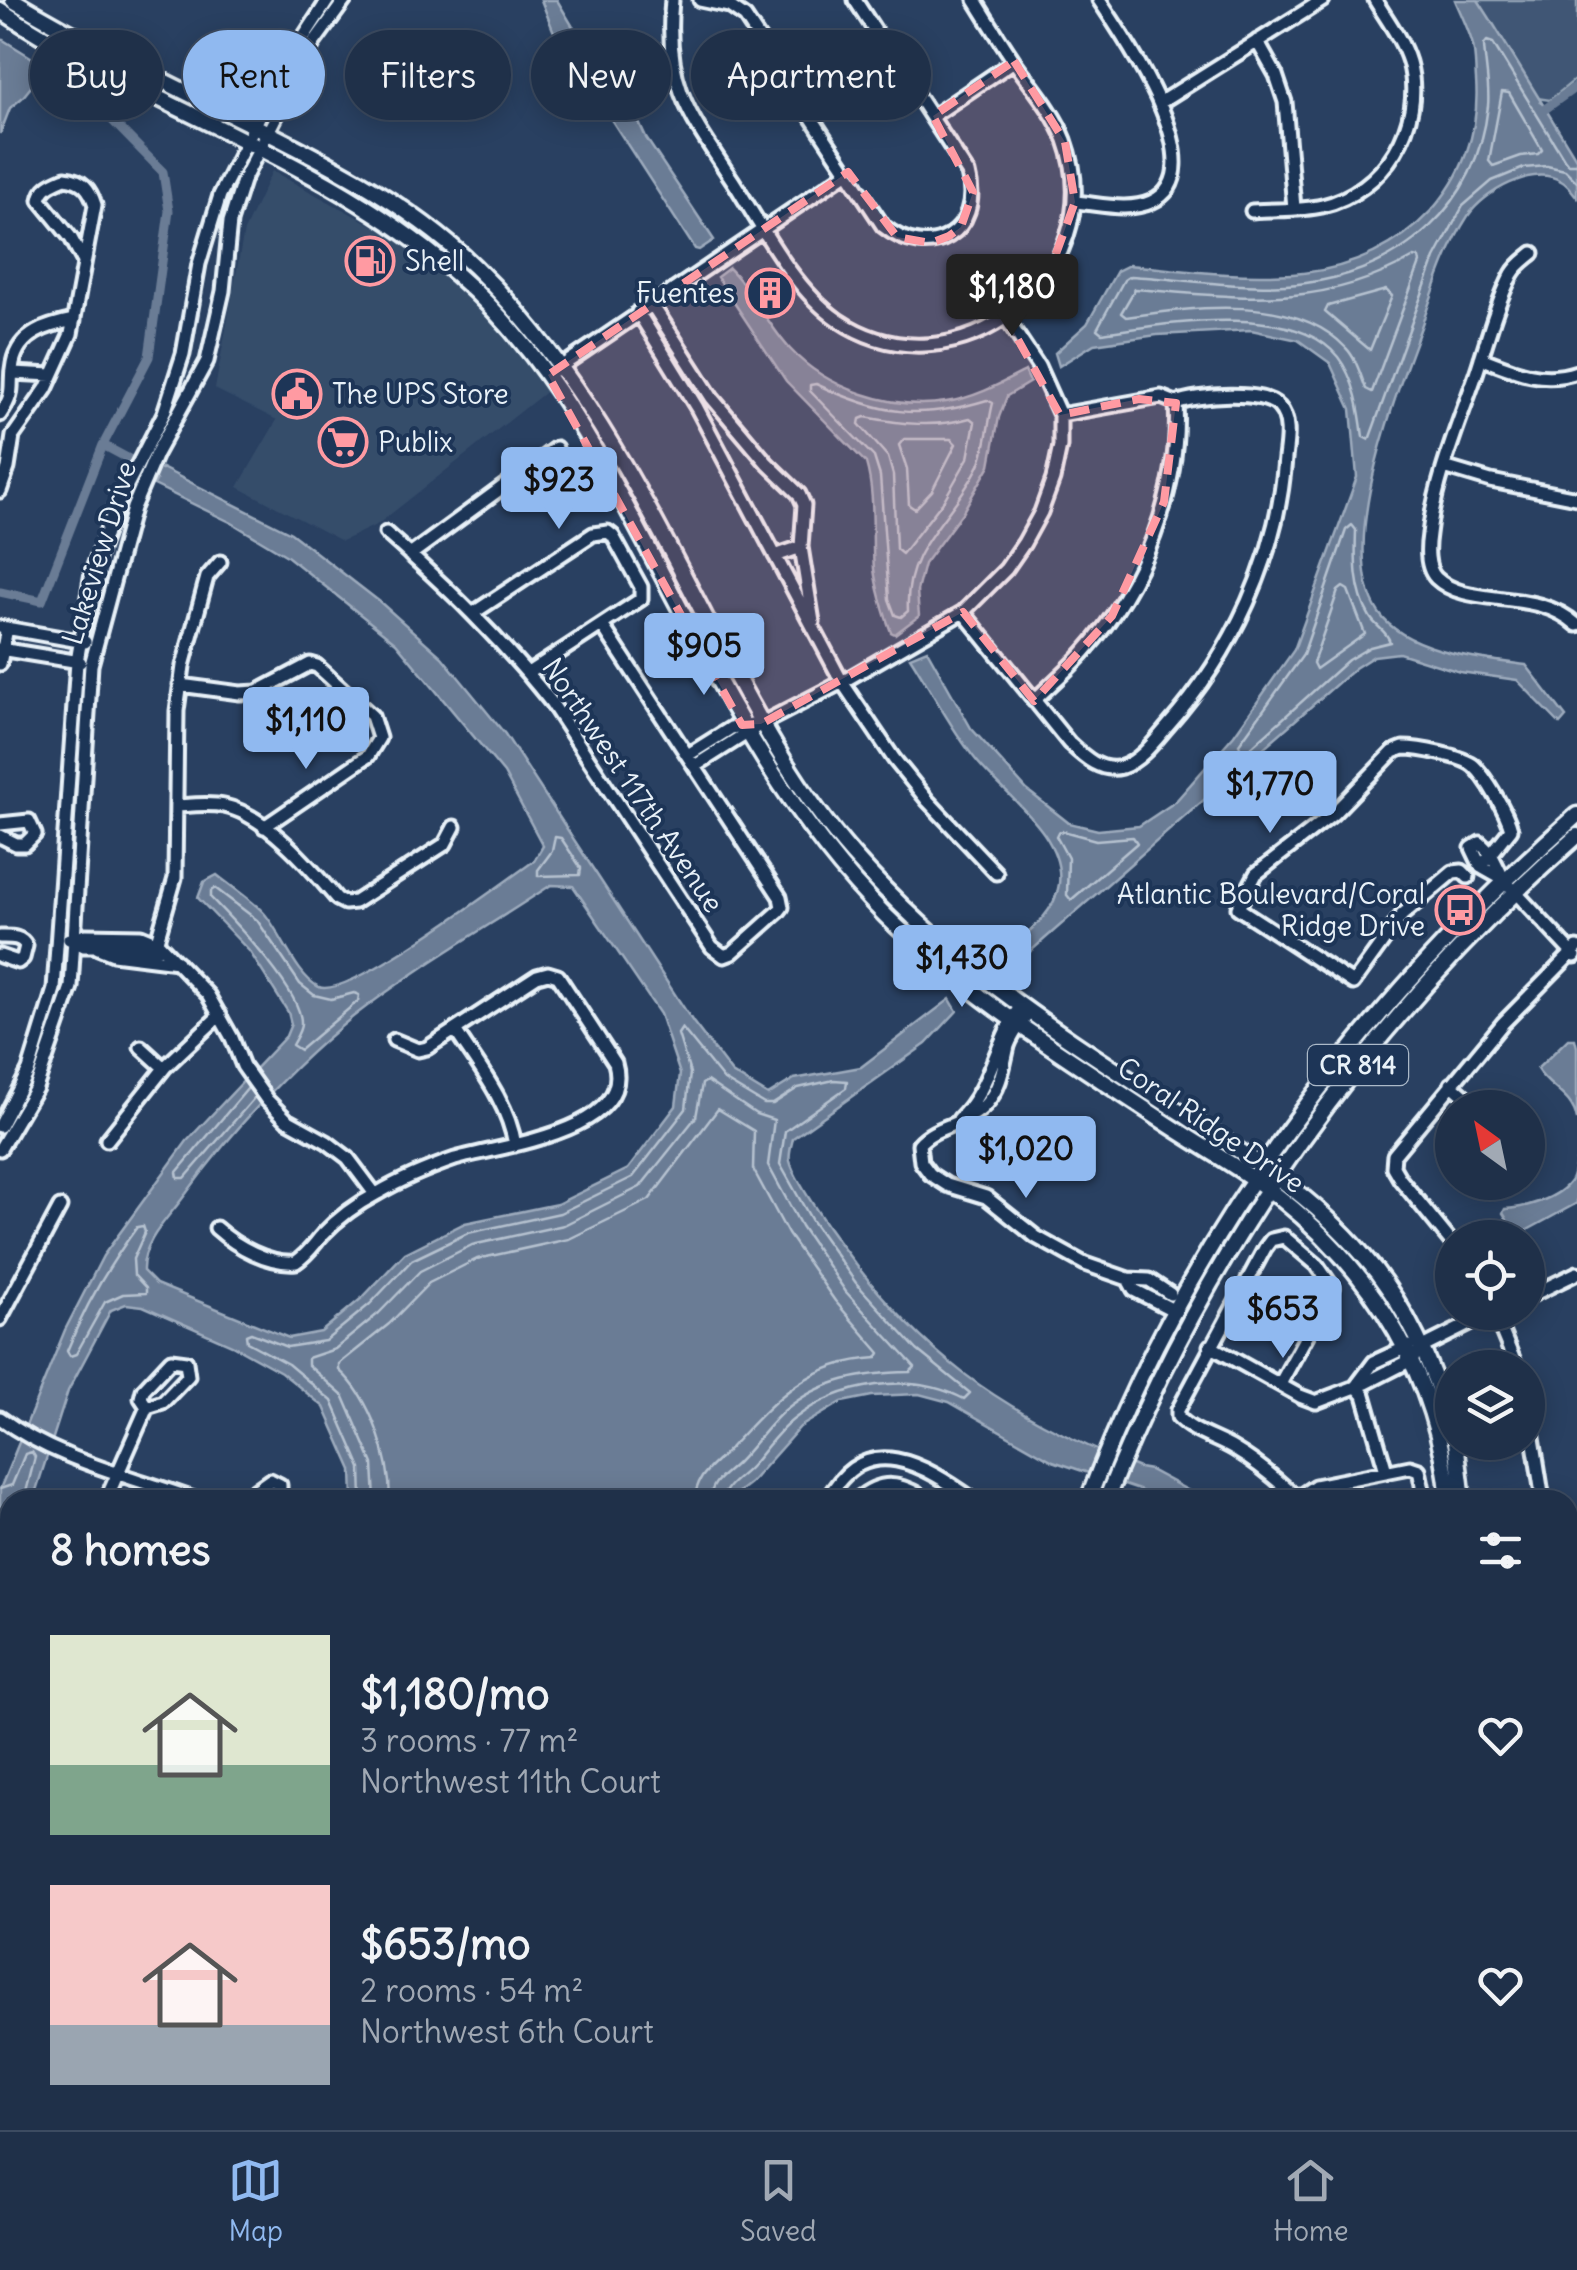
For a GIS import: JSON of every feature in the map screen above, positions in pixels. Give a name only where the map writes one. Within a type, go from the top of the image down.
[{"type":"main road","name":"Coral Ridge Drive","points":[[13,0],[60,28],[338,169],[438,236],[472,264],[562,366],[613,445],[761,724],[813,805],[883,888],[1020,1016],[1261,1185],[1310,1224],[1352,1266],[1408,1353],[1443,1450],[1448,1490]]},
{"type":"main road","name":"Coral Ridge Drive","points":[[0,10],[48,42],[253,144],[372,209],[428,250],[502,318],[584,428],[745,729],[792,806],[881,911],[940,966],[1270,1171],[1330,1220],[1364,1255],[1394,1296],[1423,1347],[1435,1381]]},
{"type":"main road","name":"CR 814","points":[[1092,1490],[1176,1302],[1270,1171],[1509,886],[1577,815]]},
{"type":"main road","name":"CR 814","points":[[1509,886],[1577,836]]},
{"type":"main road","name":"CR 814","points":[[1110,1490],[1192,1313],[1261,1185]]},
{"type":"main road","points":[[1458,1460],[1463,1490]]},
{"type":"street","name":"Lakeview Drive","points":[[0,1126],[30,1070],[54,989],[77,662],[100,543],[136,482],[164,413],[183,354],[198,264],[210,224],[253,144],[301,38],[328,0]]},
{"type":"street","name":"Lakeview Drive","points":[[260,129],[345,0]]},
{"type":"street","points":[[672,0],[670,55],[686,111],[764,228],[820,306],[862,332],[907,343],[957,340],[1006,318],[1046,281],[1069,231],[1075,202],[1065,142],[1052,115],[975,0]]},
{"type":"street","points":[[700,0],[729,6],[746,17],[883,226],[896,237],[931,243],[962,226],[973,192],[968,173],[855,0]]},
{"type":"street","points":[[1075,202],[1136,207],[1165,195],[1174,182],[1161,102],[1102,5],[1120,0]]},
{"type":"street","points":[[1161,102],[1323,0]]},
{"type":"street","points":[[1252,211],[1321,206],[1347,197],[1384,170],[1400,145],[1410,117],[1411,73],[1399,39],[1375,0]]},
{"type":"street","points":[[1257,41],[1276,75],[1285,102],[1294,208]]},
{"type":"street","points":[[933,116],[1014,61]]},
{"type":"street","name":"Lakeview Drive","points":[[150,452],[207,361],[223,292],[230,222],[253,144]]},
{"type":"street","points":[[548,375],[848,172]]},
{"type":"street","points":[[0,491],[8,468],[5,451],[39,400],[74,320],[95,206],[84,184],[65,178],[41,192],[40,200],[71,238],[84,262]]},
{"type":"street","points":[[1534,253],[1514,268],[1444,466],[1428,536],[1430,572],[1453,588],[1552,607],[1577,625]]},
{"type":"street","points":[[651,303],[712,398],[799,494],[804,506],[801,547],[814,631]]},
{"type":"street","points":[[638,312],[697,408],[842,682],[916,787],[996,873]]},
{"type":"street","points":[[602,625],[692,761],[730,728],[761,724],[963,612],[1006,569],[1041,512],[1060,446],[1060,415],[1038,366],[1006,318]]},
{"type":"street","points":[[0,415],[12,395],[12,365],[24,340],[38,330],[74,320]]},
{"type":"street","points":[[1481,358],[1526,376],[1546,378],[1577,372]]},
{"type":"street","points":[[13,372],[52,375]]},
{"type":"street","points":[[963,612],[1087,760],[1104,768],[1120,768],[1136,760],[1190,702],[1241,616],[1262,567],[1282,491],[1286,421],[1278,405],[1258,396],[1189,398],[1176,402],[1162,397],[1060,415]]},
{"type":"street","points":[[697,408],[712,398]]},
{"type":"street","points":[[1034,701],[1084,652],[1134,581],[1164,502],[1173,463],[1176,402]]},
{"type":"street","points":[[410,555],[556,448]]},
{"type":"street","points":[[1444,466],[1490,481],[1577,498]]},
{"type":"street","name":"Lakeview Drive","points":[[0,1149],[24,1112],[50,1054],[71,988],[91,665],[136,482]]},
{"type":"street","points":[[474,612],[600,532],[613,536],[640,587],[641,599],[528,674]]},
{"type":"street","name":"Northwest 117th Avenue","points":[[386,534],[474,612],[528,674],[717,953],[724,956],[778,912],[782,902],[692,761]]},
{"type":"street","points":[[775,556],[801,547]]},
{"type":"street","points":[[155,949],[175,878],[180,685],[188,638],[207,577],[220,562]]},
{"type":"street","points":[[91,665],[1,654],[3,628],[94,644]]},
{"type":"street","points":[[180,685],[257,692],[310,664],[372,716],[379,738],[368,756],[264,827]]},
{"type":"street","points":[[1468,877],[1462,871],[1453,872],[1402,915],[1353,983],[1238,908],[1249,884],[1266,864],[1310,834],[1394,752],[1403,748],[1466,761],[1475,767],[1511,829],[1481,866]]},
{"type":"street","points":[[177,806],[225,806],[264,827],[345,903],[355,902],[445,844],[454,828]]},
{"type":"street","points":[[0,824],[28,821],[35,834],[25,844],[0,836]]},
{"type":"street","points":[[1435,1223],[1400,1179],[1393,1167],[1394,1155],[1503,1023],[1575,953],[1509,886],[1481,866],[1472,848],[1480,844],[1491,854],[1509,886]]},
{"type":"street","points":[[75,940],[85,935],[141,936],[176,961],[200,985],[220,1015],[244,1066],[270,1104],[287,1120],[328,1142],[348,1158],[375,1194]]},
{"type":"street","points":[[0,937],[23,940],[26,946],[18,962],[0,956]]},
{"type":"street","points":[[59,938],[92,946],[155,949]]},
{"type":"street","points":[[216,1228],[231,1242],[278,1262],[296,1262],[324,1232],[375,1194],[431,1167],[546,1137],[583,1120],[602,1107],[617,1089],[615,1064],[558,976],[548,973],[537,976],[418,1050],[394,1040]]},
{"type":"street","points":[[107,1140],[164,1068],[220,1015]]},
{"type":"street","points":[[1020,1016],[977,1113],[925,1137],[919,1144],[920,1162],[930,1174],[963,1192],[986,1197],[1060,1251],[1176,1302]]},
{"type":"street","points":[[455,1030],[502,1103],[511,1121],[515,1145]]},
{"type":"street","points":[[141,1047],[164,1068]]},
{"type":"street","points":[[1450,1084],[1457,1090]]},
{"type":"street","points":[[0,1319],[4,1300],[60,1207]]},
{"type":"street","points":[[1280,1384],[1333,1288],[1317,1265],[1291,1240],[1277,1237],[1264,1248],[1210,1346],[1178,1417],[1185,1425],[1266,1470],[1288,1490]]},
{"type":"street","points":[[1545,1288],[1577,1274]]},
{"type":"street","points":[[1210,1346],[1316,1402],[1356,1386],[1408,1353],[1457,1330]]},
{"type":"street","points":[[110,1490],[146,1407],[163,1402],[188,1376],[186,1362],[171,1360],[143,1390],[141,1398],[146,1407]]},
{"type":"street","points":[[1356,1386],[1364,1396],[1386,1471]]},
{"type":"street","points":[[0,1418],[57,1450],[168,1490]]},
{"type":"street","points":[[834,1490],[849,1470],[881,1459],[900,1458],[923,1466],[959,1490]]},
{"type":"street","points":[[1538,1460],[1542,1490]]},
{"type":"street","points":[[1310,1490],[1410,1467],[1419,1470],[1423,1490]]},
{"type":"street","points":[[256,1490],[270,1480],[280,1485],[280,1490]]},
{"type":"street","points":[[873,1490],[882,1484],[898,1484],[909,1490]]},
{"type":"highlighted area","points":[[1014,61],[1065,142],[1075,202],[1046,281],[1006,318],[1060,415],[1139,399],[1176,403],[1164,502],[1112,616],[1034,701],[963,612],[761,724],[742,725],[548,375],[848,172],[897,237],[931,243],[949,236],[961,227],[973,192],[933,116]]},
{"type":"shaded area","points":[[1478,0],[1577,0],[1577,78],[1550,100],[1537,98]]},
{"type":"shaded area","points":[[272,171],[414,248],[468,290],[548,390],[378,524],[342,541],[238,487],[277,420],[215,389],[244,231]]},
{"type":"water","points":[[541,0],[557,0],[578,30],[553,30]]},
{"type":"water","points":[[1455,0],[1478,0],[1489,17],[1577,160],[1577,197],[1563,182],[1550,177],[1523,178],[1485,198],[1460,229],[1441,270],[1398,391],[1374,471],[1363,550],[1367,585],[1379,613],[1407,637],[1446,651],[1526,665],[1566,717],[1560,724],[1517,680],[1460,672],[1399,653],[1374,656],[1355,668],[1008,971],[997,959],[1044,917],[1056,896],[1058,866],[1053,848],[1030,816],[967,748],[910,657],[927,650],[971,728],[1027,790],[1069,823],[1098,830],[1139,826],[1175,802],[1234,735],[1294,650],[1357,477],[1351,409],[1330,363],[1298,340],[1251,330],[1157,335],[1094,344],[1059,366],[1055,353],[1087,324],[1117,271],[1129,265],[1237,275],[1303,273],[1340,266],[1374,253],[1404,235],[1451,184],[1467,152],[1475,118],[1474,51]]},
{"type":"water","points":[[0,38],[30,57],[30,88],[10,108],[0,134]]},
{"type":"water","points":[[611,120],[638,120],[714,240],[695,249]]},
{"type":"water","points":[[729,268],[790,349],[822,375],[861,394],[925,404],[967,397],[1025,371],[1030,382],[1007,396],[990,465],[962,513],[924,564],[917,591],[919,616],[895,634],[888,624],[875,577],[866,463],[786,381],[717,277]]},
{"type":"water","points":[[162,468],[291,533],[380,602],[442,657],[505,734],[693,1022],[732,1073],[768,1095],[794,1079],[861,1067],[950,999],[957,1011],[926,1044],[793,1138],[790,1158],[796,1176],[828,1227],[894,1310],[964,1373],[1043,1424],[1187,1490],[1139,1490],[1053,1461],[949,1402],[919,1394],[842,1402],[800,1427],[741,1490],[353,1490],[352,1470],[324,1407],[281,1372],[232,1345],[143,1306],[126,1304],[111,1310],[68,1391],[36,1490],[0,1490],[65,1330],[103,1256],[187,1141],[286,1036],[291,1024],[288,1012],[250,952],[198,898],[204,882],[217,875],[247,898],[264,913],[311,981],[319,987],[335,986],[360,976],[426,937],[534,861],[543,846],[504,773],[396,643],[287,556],[232,523],[154,485]],"holes":[[[551,885],[573,886],[660,1014],[680,1074],[676,1106],[628,1169],[557,1204],[465,1223],[405,1253],[363,1297],[321,1332],[289,1338],[156,1284],[143,1271],[146,1251],[162,1224],[241,1125],[307,1057],[402,981]]]},
{"type":"water","points":[[1568,1039],[1575,1039],[1577,1047],[1577,1120],[1571,1104],[1537,1069]]},
{"type":"water","points":[[1577,1157],[1577,1203],[1545,1220],[1507,1220],[1503,1213],[1505,1209],[1545,1200],[1571,1180]]},
{"type":"waterway","points":[[0,592],[42,601],[103,445],[149,357],[169,211],[163,172],[108,116],[25,76]]},
{"type":"waterway","points":[[1545,109],[1577,86]]},
{"type":"waterway","points":[[103,445],[159,475]]},
{"type":"place","name":"Shell","points":[[370,261]]},
{"type":"place","name":"Fuentes","points":[[770,293]]},
{"type":"place","name":"The UPS Store","points":[[297,394]]},
{"type":"place","name":"Publix","points":[[343,442]]},
{"type":"place","name":"Atlantic Boulevard/Coral Ridge Drive","points":[[1460,910]]}]
